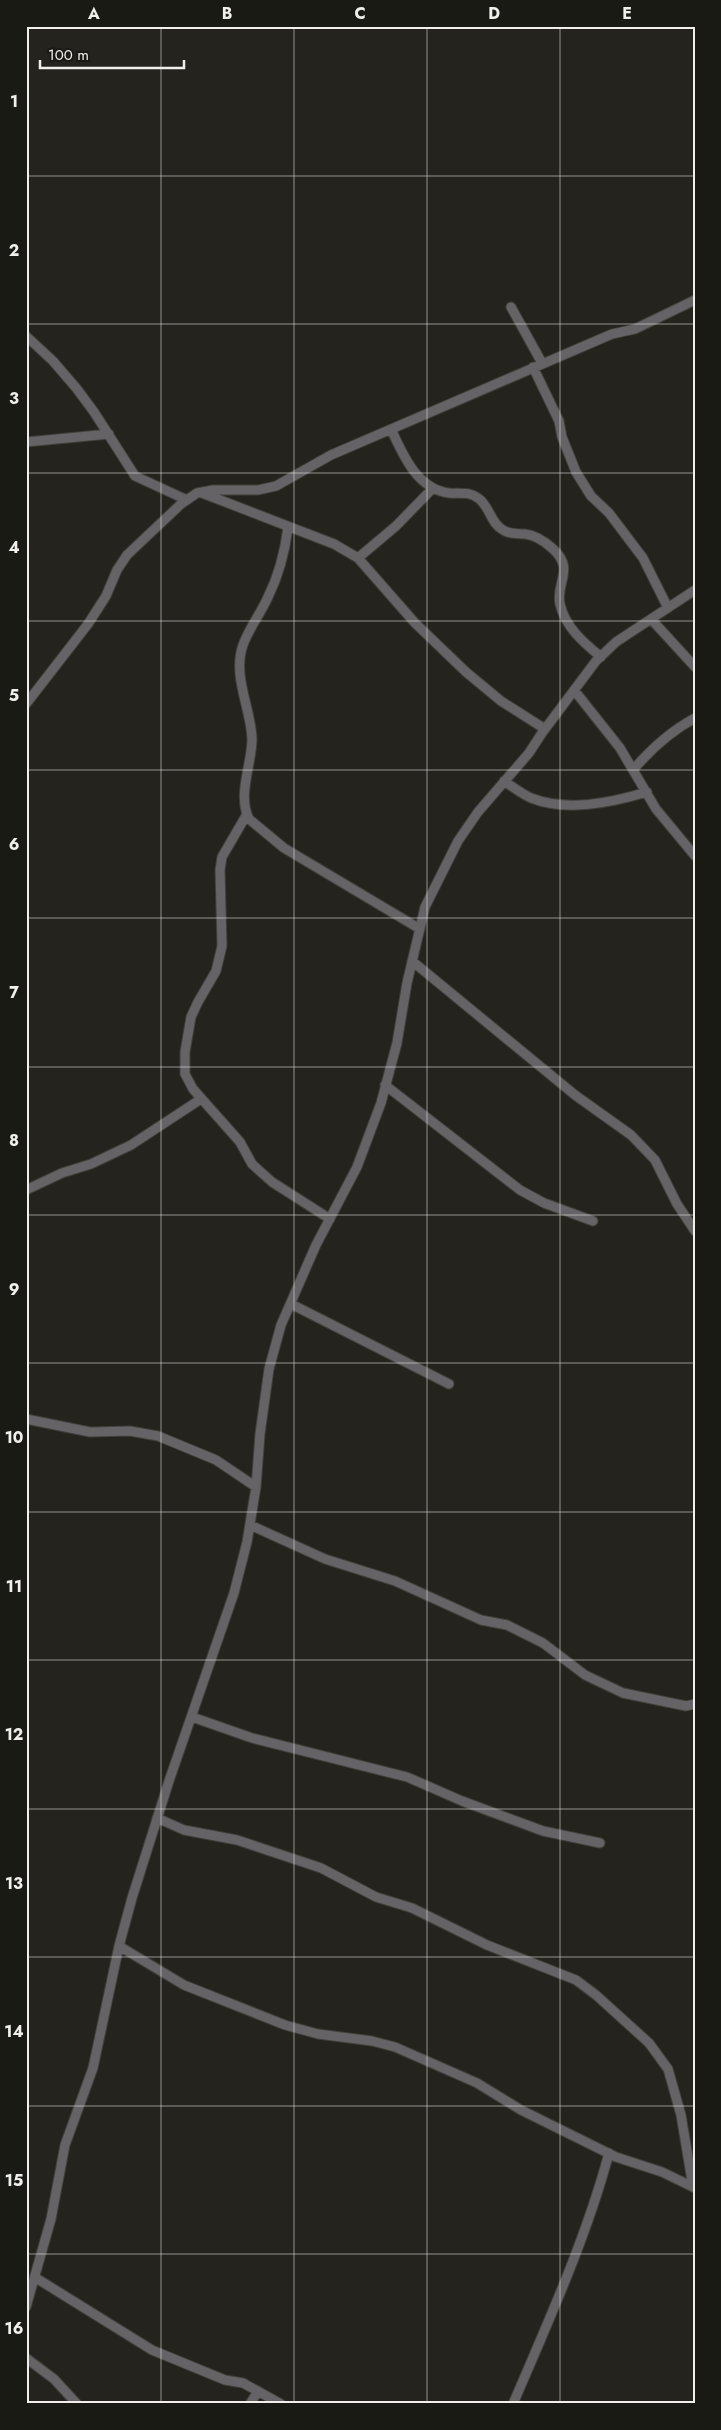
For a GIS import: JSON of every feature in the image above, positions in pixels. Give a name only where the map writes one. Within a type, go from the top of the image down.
[{"type":"street","points":[[26,704],[88,624],[106,596],[117,570],[126,556],[187,500],[200,493],[213,490],[258,490],[276,486],[331,455],[542,363],[612,334],[635,329],[695,300]]},
{"type":"street","points":[[512,306],[542,363]]},
{"type":"street","points":[[26,336],[53,361],[77,389],[109,434],[135,476],[187,500]]},
{"type":"street","points":[[533,367],[559,420],[562,437],[576,472],[591,496],[609,513],[643,558],[668,608]]},
{"type":"street","points":[[391,429],[413,471],[434,488],[450,493],[471,494],[481,499],[493,522],[504,531],[533,536],[554,550],[562,562],[565,576],[559,603],[568,624],[601,657]]},
{"type":"street","points":[[26,442],[109,434]]},
{"type":"street","points":[[358,558],[396,526],[434,488]]},
{"type":"street","points":[[200,493],[334,544],[358,558],[415,623],[466,672],[517,712],[545,729]]},
{"type":"street","points":[[288,527],[286,548],[269,595],[243,645],[240,668],[241,682],[250,719],[252,739],[245,789],[247,814],[249,819],[284,848],[310,862],[339,883],[420,929]]},
{"type":"street","points":[[26,2306],[36,2278],[51,2219],[65,2145],[93,2068],[119,1946],[157,1818],[234,1593],[250,1525],[256,1487],[260,1434],[269,1369],[282,1325],[291,1304],[330,1218],[357,1167],[385,1085],[397,1042],[412,961],[425,907],[458,841],[478,812],[529,753],[574,690],[601,657],[616,642],[695,590]]},
{"type":"street","points":[[651,618],[695,667]]},
{"type":"street","points":[[574,690],[620,748],[656,809],[695,856]]},
{"type":"street","points":[[633,770],[645,756],[671,734],[695,718]]},
{"type":"street","points":[[504,781],[529,797],[562,804],[605,802],[646,792]]},
{"type":"street","points":[[247,814],[222,857],[220,870],[222,946],[216,971],[191,1017],[185,1074],[193,1090],[240,1142],[252,1164],[258,1170],[272,1182],[330,1218]]},
{"type":"street","points":[[412,961],[575,1095],[631,1135],[655,1160],[677,1204],[695,1232]]},
{"type":"street","points":[[385,1085],[520,1190],[544,1203],[594,1221]]},
{"type":"street","points":[[26,1190],[62,1173],[90,1164],[130,1144],[201,1099]]},
{"type":"street","points":[[291,1304],[449,1384]]},
{"type":"street","points":[[26,1419],[90,1432],[130,1431],[158,1436],[216,1460],[256,1487]]},
{"type":"street","points":[[250,1525],[325,1559],[395,1581],[481,1620],[507,1625],[543,1642],[585,1675],[623,1693],[686,1706],[695,1704]]},
{"type":"street","points":[[192,1718],[252,1738],[407,1777],[462,1801],[543,1831],[600,1843]]},
{"type":"street","points":[[157,1818],[184,1830],[237,1840],[321,1868],[376,1898],[412,1908],[487,1945],[576,1980],[596,1995],[649,2043],[668,2069],[681,2114],[694,2188]]},
{"type":"street","points":[[119,1946],[184,1985],[285,2025],[318,2034],[395,2047],[477,2083],[521,2110],[609,2153],[662,2172],[694,2188]]},
{"type":"street","points":[[513,2404],[579,2242],[600,2185],[609,2153]]},
{"type":"street","points":[[36,2278],[152,2350],[225,2380],[243,2383],[281,2404]]},
{"type":"street","points":[[26,2358],[54,2379],[77,2404]]},
{"type":"street","points":[[250,2404],[258,2391]]}]
